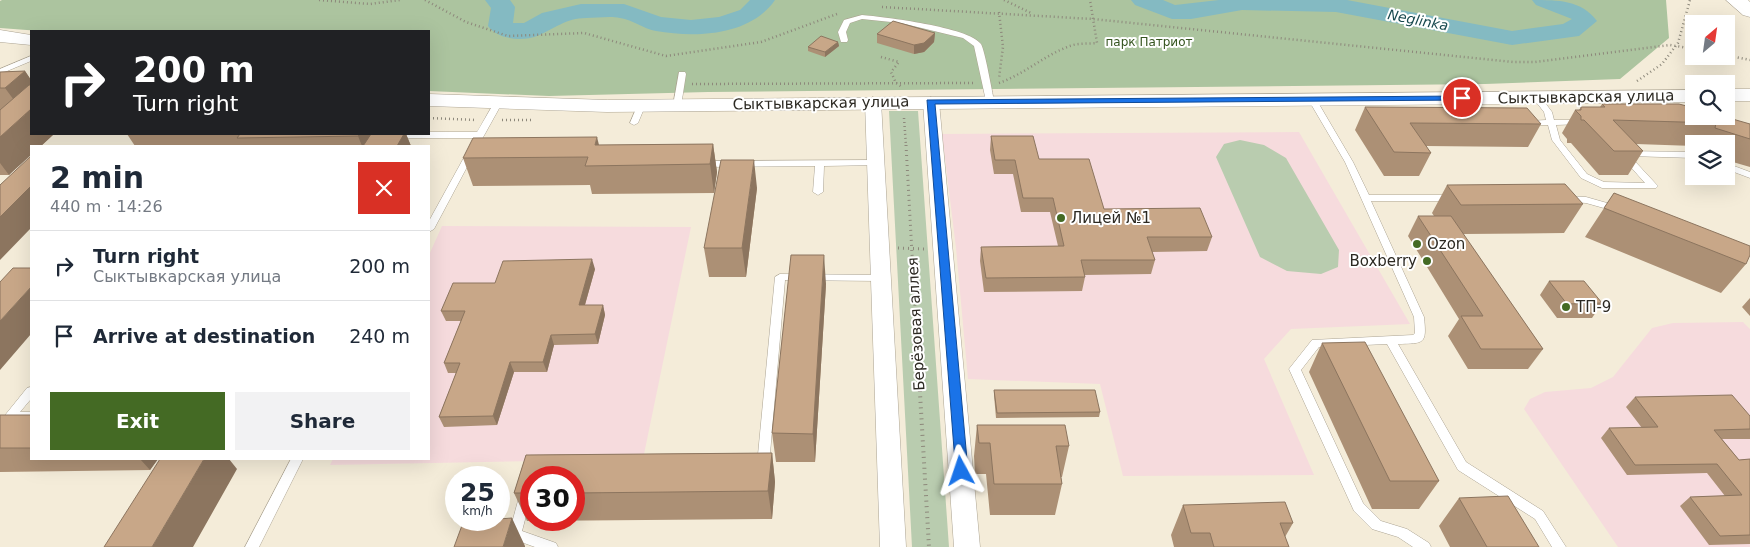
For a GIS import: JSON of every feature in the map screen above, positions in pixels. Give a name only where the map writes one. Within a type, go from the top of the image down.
[{"type":"main road","points":[[1736,0],[1750,11]]},
{"type":"street","points":[[0,36],[30,40]]},
{"type":"street","name":"Сыктывкарская улица","points":[[430,100],[497,105],[677,106],[931,102],[992,89],[1312,99],[1537,98],[1685,89]]},
{"type":"street","points":[[1735,91],[1750,95]]},
{"type":"street","points":[[873,102],[891,546]]},
{"type":"street","name":"Берёзовая аллея","points":[[931,102],[967,547]]},
{"type":"lane","points":[[844,40],[842,32],[847,22],[862,17],[882,18],[966,36],[978,45],[992,89]]},
{"type":"lane","points":[[2,69],[30,58]]},
{"type":"lane","points":[[677,106],[682,74]]},
{"type":"lane","points":[[1537,98],[1548,112],[1556,140],[1584,176],[1602,185],[1652,186],[1622,153],[1685,155]]},
{"type":"lane","points":[[1312,99],[1349,162],[1419,317],[1422,329],[1421,335],[1415,339],[1316,342],[1295,369],[1358,507],[1377,525],[1402,533],[1424,547]]},
{"type":"lane","points":[[430,227],[497,105]]},
{"type":"lane","points":[[634,123],[639,111]]},
{"type":"lane","points":[[1522,123],[1591,122]]},
{"type":"lane","points":[[384,135],[481,135]]},
{"type":"lane","points":[[469,156],[479,156]]},
{"type":"lane","points":[[692,164],[875,163]]},
{"type":"lane","points":[[818,192],[820,164]]},
{"type":"lane","points":[[1735,169],[1750,175]]},
{"type":"lane","points":[[1364,198],[1459,198]]},
{"type":"lane","points":[[1553,198],[1586,200],[1628,212]]},
{"type":"lane","points":[[753,472],[762,472],[780,277],[880,278]]},
{"type":"lane","points":[[1390,340],[1462,466],[1539,515],[1559,547]]},
{"type":"lane","points":[[30,392],[10,418],[30,417]]},
{"type":"lane","points":[[252,547],[296,460]]},
{"type":"lane","points":[[515,534],[520,516]]},
{"type":"lane","points":[[498,535],[515,534],[551,547]]},
{"type":"path","points":[[319,0],[370,4],[400,0]]},
{"type":"path","points":[[425,0],[466,22],[508,36],[584,33],[666,56],[761,42],[844,10]]},
{"type":"path","points":[[1004,0],[1034,15]]},
{"type":"path","points":[[681,84],[896,83],[992,89],[1048,57],[1074,45],[1097,43],[1090,0]]},
{"type":"path","points":[[1643,82],[1634,82],[1662,64],[1676,46],[1682,32],[1683,19],[1690,0]]},
{"type":"path","points":[[874,7],[904,6],[1093,19],[1513,62],[1534,62],[1676,46],[1685,48]]},
{"type":"path","points":[[992,89],[1002,65],[1003,47],[999,12]]},
{"type":"path","points":[[881,57],[899,62],[891,72],[896,83]]},
{"type":"path","points":[[1735,58],[1750,60]]},
{"type":"path","name":"Берёзовая аллея","points":[[896,83],[902,88],[903,102],[929,547]]},
{"type":"path","points":[[879,248],[943,249]]},
{"type":"shaded area","points":[[1299,132],[1410,324],[1291,329],[1264,359],[1314,475],[1123,476],[1100,384],[968,379],[956,248],[942,134]]},
{"type":"shaded area","points":[[442,226],[691,227],[643,459],[330,465],[332,460],[430,460],[430,253]]},
{"type":"shaded area","points":[[1743,322],[1750,329],[1750,547],[1618,547],[1524,409],[1530,399],[1545,392],[1591,388],[1613,377],[1652,328],[1673,323]]},
{"type":"green space","name":"парк Патриот","points":[[1666,0],[1669,38],[1620,79],[1485,84],[708,92],[549,96],[430,91],[430,30],[30,30],[0,28],[0,1]]},
{"type":"green space","points":[[889,111],[918,111],[949,547],[912,547]]},
{"type":"green space","points":[[1240,140],[1264,145],[1286,158],[1339,250],[1338,267],[1321,274],[1287,271],[1260,257],[1216,157],[1224,144]]},
{"type":"building","points":[[893,21],[935,33],[924,43],[914,45],[877,34]]},
{"type":"building","points":[[821,36],[838,42],[825,52],[808,47]]},
{"type":"building","points":[[25,71],[5,88],[0,88],[0,72]]},
{"type":"building","points":[[30,85],[30,110],[0,137],[0,110]]},
{"type":"building","points":[[1602,104],[1679,104],[1685,106],[1685,122],[1613,120],[1643,151],[1614,151],[1584,120],[1581,120],[1581,116],[1575,110],[1581,110],[1581,107],[1605,107]]},
{"type":"building","points":[[1365,107],[1527,108],[1541,124],[1410,123],[1431,153],[1394,152]]},
{"type":"building","points":[[1735,120],[1750,124],[1750,139],[1715,128],[1716,125],[1735,125]]},
{"type":"building","points":[[239,135],[359,135],[358,136],[237,138]]},
{"type":"building","points":[[370,135],[403,135],[398,145],[364,145]]},
{"type":"building","points":[[991,136],[1033,136],[1039,159],[1089,159],[1104,209],[1200,208],[1212,237],[1147,237],[1155,260],[1081,260],[1085,277],[986,278],[981,247],[1064,246],[1053,198],[1023,198],[1015,160],[995,160]]},
{"type":"building","points":[[597,137],[595,145],[713,144],[710,164],[585,166],[588,157],[463,158],[473,138]]},
{"type":"building","points":[[30,157],[30,187],[0,217],[0,185]]},
{"type":"building","points":[[721,160],[754,160],[742,248],[704,248]]},
{"type":"building","points":[[1565,184],[1583,204],[1461,205],[1447,185]]},
{"type":"building","points":[[1614,193],[1750,246],[1750,255],[1746,264],[1604,208]]},
{"type":"building","points":[[1418,216],[1451,216],[1543,349],[1481,349],[1461,316],[1483,316]]},
{"type":"building","points":[[791,255],[824,255],[813,434],[772,433]]},
{"type":"building","points":[[592,259],[579,305],[603,305],[595,334],[551,335],[543,362],[510,362],[493,416],[439,417],[460,363],[444,363],[465,311],[441,311],[453,283],[495,283],[503,261]]},
{"type":"building","points":[[13,268],[30,268],[30,288],[0,321],[0,282]]},
{"type":"building","points":[[1549,281],[1584,281],[1602,303],[1567,304]]},
{"type":"building","points":[[1365,342],[1439,481],[1390,481],[1322,343]]},
{"type":"building","points":[[994,390],[1095,390],[1100,412],[997,413]]},
{"type":"building","points":[[1732,395],[1750,416],[1750,429],[1714,430],[1739,460],[1750,459],[1750,535],[1720,536],[1690,497],[1742,495],[1717,464],[1635,465],[1609,428],[1658,427],[1635,397]]},
{"type":"building","points":[[0,415],[30,415],[30,448],[0,448]]},
{"type":"building","points":[[977,425],[1065,425],[1069,446],[1056,446],[1062,484],[994,484],[990,443],[979,443]]},
{"type":"building","points":[[772,453],[768,491],[585,493],[585,466],[523,466],[526,455]]},
{"type":"building","points":[[159,460],[203,460],[152,547],[104,547]]},
{"type":"building","points":[[520,474],[520,493],[514,493]]},
{"type":"building","points":[[1508,496],[1539,547],[1487,547],[1459,498]]},
{"type":"building","points":[[1285,502],[1293,523],[1280,523],[1289,547],[1214,547],[1210,533],[1191,533],[1183,505]]},
{"type":"building","points":[[460,531],[508,531],[503,547],[454,547]]},
{"type":"waterway","name":"Neglinka","points":[[497,0],[503,7],[500,26],[507,30],[528,31],[551,18],[581,11],[624,11],[657,24],[691,27],[723,24],[748,15],[763,0]]},
{"type":"waterway","name":"Neglinka","points":[[1143,0],[1172,12],[1191,12],[1242,3],[1336,5],[1512,38],[1570,31],[1585,21],[1580,14],[1544,0]]},
{"type":"place","name":"Лицей №1","points":[[1061,218]]},
{"type":"place","name":"Ozon","points":[[1417,244]]},
{"type":"place","name":"Boxberry","points":[[1427,261]]},
{"type":"place","name":"ТП-9","points":[[1566,307]]},
{"type":"route","points":[[961,471],[931,102],[1462,98]]}]
